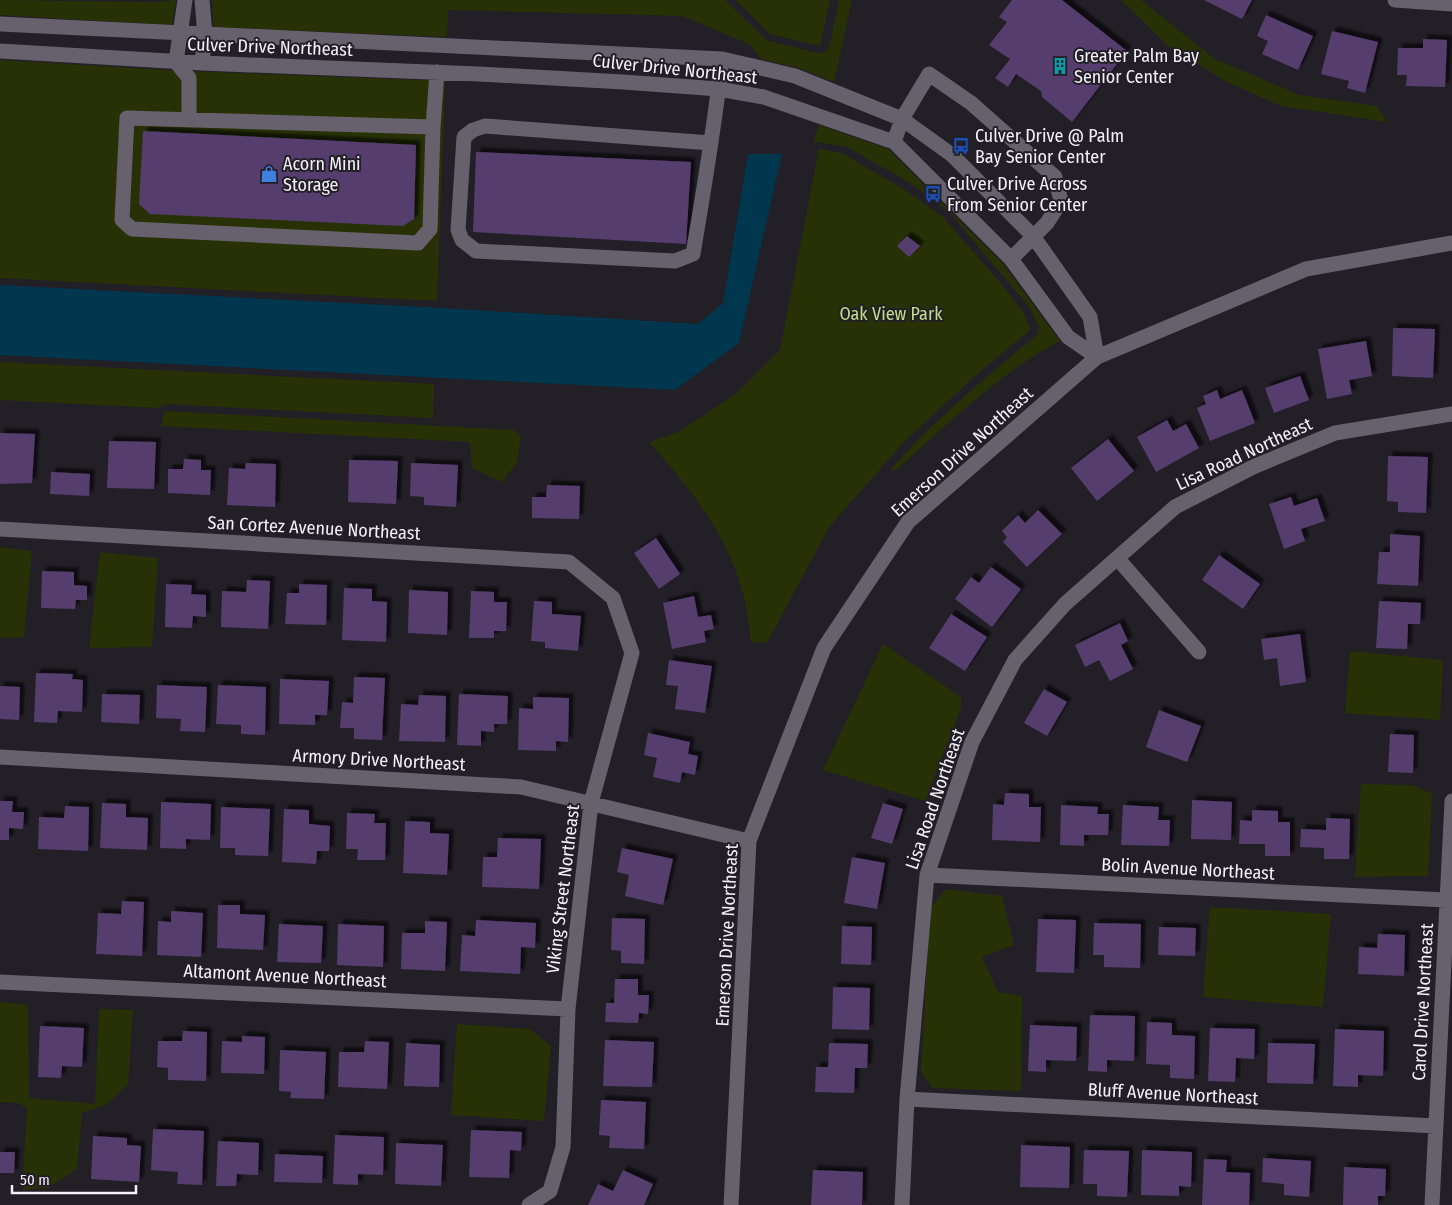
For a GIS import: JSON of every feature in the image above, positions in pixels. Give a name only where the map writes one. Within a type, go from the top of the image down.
[{"type":"street","points":[[185,0],[176,62],[189,78],[189,119]]},
{"type":"street","points":[[189,78],[202,63],[205,36],[202,0]]},
{"type":"street","points":[[1395,0],[1452,4]]},
{"type":"street","name":"Culver Drive Northeast","points":[[0,24],[205,36],[722,59],[795,76],[902,119],[952,155],[1033,236],[1090,317],[1098,356]]},
{"type":"street","name":"Culver Drive Northeast","points":[[0,52],[176,62],[614,81],[719,89],[764,97],[894,142],[1011,259],[1068,337],[1098,356]]},
{"type":"street","points":[[711,143],[485,126],[472,130],[464,137],[458,230],[462,240],[476,251],[675,261],[693,254],[711,143],[722,59]]},
{"type":"street","points":[[433,128],[127,118],[122,220],[132,229],[418,244],[430,230],[433,128],[437,72]]},
{"type":"street","points":[[894,142],[902,119],[929,74],[971,102],[1055,177],[1061,201],[1047,223],[1011,259]]},
{"type":"street","name":"Emerson Drive Northeast","points":[[731,1205],[749,842],[824,648],[908,522],[1098,356],[1306,269],[1452,242]]},
{"type":"street","name":"Lisa Road Northeast","points":[[902,1205],[908,1099],[927,875],[972,742],[1015,660],[1065,604],[1118,559],[1175,506],[1253,467],[1335,433],[1452,414]]},
{"type":"street","name":"San Cortez Avenue Northeast","points":[[0,529],[569,562],[613,598]]},
{"type":"street","points":[[1118,559],[1199,652]]},
{"type":"street","name":"Viking Street Northeast","points":[[529,1205],[550,1191],[563,1147],[568,1008],[591,803],[632,654],[613,598]]},
{"type":"street","name":"Armory Drive Northeast","points":[[0,757],[521,787],[749,842]]},
{"type":"street","name":"Carol Drive Northeast","points":[[1432,1205],[1452,801]]},
{"type":"street","name":"Bolin Avenue Northeast","points":[[927,875],[1447,900]]},
{"type":"street","name":"Altamont Avenue Northeast","points":[[0,982],[568,1008]]},
{"type":"street","name":"Bluff Avenue Northeast","points":[[908,1099],[1436,1126]]},
{"type":"green space","points":[[0,0],[157,2],[176,0],[172,25],[0,15]]},
{"type":"green space","points":[[212,0],[725,0],[766,40],[824,53],[829,48],[839,0],[852,0],[834,82],[799,68],[761,59],[749,44],[682,16],[448,10],[447,37],[214,27]]},
{"type":"green space","points":[[735,0],[830,0],[820,46],[770,34]]},
{"type":"green space","points":[[1121,0],[1141,0],[1215,59],[1300,95],[1377,106],[1387,122],[1281,106],[1227,82],[1168,46]]},
{"type":"green space","points":[[0,60],[184,71],[445,81],[437,301],[0,278]]},
{"type":"green space","points":[[819,125],[888,149],[1003,264],[1060,341],[1016,368],[995,384],[896,470],[890,470],[942,416],[1037,335],[1039,327],[1030,308],[948,211],[910,183],[847,147],[818,142],[813,146]]},
{"type":"green space","name":"Oak View Park","points":[[819,149],[842,153],[905,190],[943,217],[1003,286],[1023,312],[1031,329],[975,376],[905,441],[829,527],[767,643],[751,642],[746,606],[730,556],[694,496],[649,442],[678,432],[737,393],[780,350]]},
{"type":"green space","points":[[0,362],[434,384],[433,418],[165,404],[158,408],[0,400]]},
{"type":"green space","points":[[165,411],[513,430],[521,435],[517,462],[502,482],[472,468],[470,442],[161,426]]},
{"type":"green space","points":[[0,547],[32,551],[24,637],[0,638]]},
{"type":"green space","points":[[100,552],[158,558],[152,647],[89,648]]},
{"type":"green space","points":[[883,644],[961,697],[961,708],[925,801],[823,770]]},
{"type":"green space","points":[[1350,651],[1443,660],[1440,720],[1345,713]]},
{"type":"green space","points":[[1361,784],[1412,785],[1432,794],[1428,876],[1355,877]]},
{"type":"green space","points":[[946,889],[1002,896],[1014,945],[982,957],[998,992],[1022,996],[1021,1091],[933,1088],[921,1072],[930,908]]},
{"type":"green space","points":[[1210,907],[1331,914],[1323,1007],[1203,997]]},
{"type":"green space","points":[[0,1002],[28,1005],[29,1098],[95,1104],[99,1009],[133,1010],[128,1085],[107,1104],[82,1113],[77,1169],[48,1188],[22,1190],[27,1108],[18,1103],[0,1102]]},
{"type":"green space","points":[[457,1024],[530,1029],[551,1046],[544,1121],[451,1115]]},
{"type":"water","points":[[748,154],[782,154],[739,343],[675,390],[0,355],[0,285],[443,308],[698,324],[723,303]]},
{"type":"building","name":"Greater Palm Bay Senior Center","points":[[1012,0],[1062,0],[1127,51],[1072,122],[1042,97],[1041,91],[1016,74],[1008,87],[995,78],[1010,59],[989,45],[1007,22],[999,17]]},
{"type":"building","points":[[1204,0],[1252,0],[1242,19]]},
{"type":"building","points":[[1266,15],[1313,36],[1298,70],[1262,54],[1268,41],[1257,36]]},
{"type":"building","points":[[1332,31],[1378,42],[1365,93],[1347,88],[1349,81],[1321,74]]},
{"type":"building","points":[[1423,39],[1447,40],[1445,87],[1406,86],[1407,75],[1397,75],[1398,48],[1423,48]]},
{"type":"building","points":[[143,131],[416,145],[414,219],[403,226],[150,214],[139,204]]},
{"type":"building","points":[[476,152],[691,162],[686,244],[473,232]]},
{"type":"building","points":[[907,236],[920,246],[909,257],[897,246]]},
{"type":"building","points":[[1393,328],[1435,329],[1433,378],[1392,376]]},
{"type":"building","points":[[1366,341],[1372,376],[1349,380],[1352,394],[1327,399],[1318,349]]},
{"type":"building","points":[[1300,376],[1309,400],[1274,413],[1265,388]]},
{"type":"building","points":[[1217,390],[1220,399],[1242,390],[1255,423],[1210,441],[1197,408],[1206,404],[1203,396]]},
{"type":"building","points":[[1167,420],[1173,431],[1186,424],[1199,448],[1156,472],[1137,437]]},
{"type":"building","points":[[0,433],[35,434],[32,483],[0,484]]},
{"type":"building","points":[[1108,439],[1134,471],[1097,501],[1071,468]]},
{"type":"building","points":[[109,441],[156,442],[154,489],[107,488]]},
{"type":"building","points":[[1388,456],[1428,457],[1426,513],[1398,512],[1398,502],[1387,501]]},
{"type":"building","points":[[184,459],[201,460],[201,470],[211,470],[210,495],[168,493],[168,469],[183,469]]},
{"type":"building","points":[[349,460],[398,461],[396,504],[348,502]]},
{"type":"building","points":[[246,463],[276,464],[275,507],[227,505],[229,468],[245,469]]},
{"type":"building","points":[[411,463],[458,465],[456,507],[424,505],[424,497],[410,496]]},
{"type":"building","points":[[51,472],[90,474],[89,496],[50,494]]},
{"type":"building","points":[[547,485],[580,486],[579,519],[532,518],[532,497],[546,497]]},
{"type":"building","points":[[1291,497],[1294,506],[1317,498],[1325,521],[1301,529],[1305,541],[1284,549],[1269,504]]},
{"type":"building","points":[[1038,510],[1062,534],[1027,567],[1003,542],[1007,537],[1002,531],[1018,515],[1025,523]]},
{"type":"building","points":[[1390,534],[1420,536],[1418,586],[1377,584],[1379,552],[1390,552]]},
{"type":"building","points":[[656,538],[680,574],[659,589],[634,553]]},
{"type":"building","points":[[1219,555],[1260,584],[1243,609],[1202,580]]},
{"type":"building","points":[[991,567],[1021,589],[992,627],[955,599],[971,577],[979,583]]},
{"type":"building","points":[[42,571],[74,572],[74,585],[87,586],[87,600],[76,600],[75,609],[41,608]]},
{"type":"building","points":[[247,580],[270,581],[268,629],[221,627],[222,591],[246,592]]},
{"type":"building","points":[[166,584],[192,585],[191,594],[206,595],[206,617],[193,616],[192,628],[165,627]]},
{"type":"building","points":[[299,584],[327,585],[326,625],[285,624],[287,593],[299,593]]},
{"type":"building","points":[[344,588],[372,589],[372,601],[387,602],[386,642],[342,640]]},
{"type":"building","points":[[409,590],[448,592],[447,635],[408,633]]},
{"type":"building","points":[[471,591],[494,592],[494,602],[507,602],[506,631],[494,631],[494,638],[469,638]]},
{"type":"building","points":[[694,596],[698,617],[711,615],[714,629],[704,631],[706,642],[672,649],[663,603]]},
{"type":"building","points":[[534,601],[552,602],[552,614],[581,616],[578,651],[545,648],[545,642],[531,641]]},
{"type":"building","points":[[1379,601],[1421,603],[1420,624],[1408,624],[1407,649],[1376,648]]},
{"type":"building","points":[[951,614],[987,637],[965,671],[929,648]]},
{"type":"building","points":[[1120,623],[1128,641],[1121,645],[1133,669],[1110,681],[1099,660],[1085,667],[1075,645]]},
{"type":"building","points":[[1300,634],[1306,682],[1280,686],[1277,658],[1264,660],[1261,639]]},
{"type":"building","points":[[669,660],[712,666],[705,713],[675,709],[678,686],[666,685]]},
{"type":"building","points":[[36,673],[73,674],[72,679],[83,680],[82,712],[58,711],[57,723],[34,722]]},
{"type":"building","points":[[354,677],[385,678],[382,740],[354,739],[354,728],[340,728],[342,702],[353,703]]},
{"type":"building","points":[[280,679],[329,681],[327,715],[315,715],[315,725],[279,724]]},
{"type":"building","points":[[157,685],[207,687],[205,732],[180,731],[181,719],[156,718]]},
{"type":"building","points":[[218,685],[266,687],[265,735],[241,734],[241,725],[216,724]]},
{"type":"building","points":[[0,686],[20,687],[19,720],[0,719]]},
{"type":"building","points":[[1044,689],[1067,702],[1047,736],[1024,723]]},
{"type":"building","points":[[102,694],[140,695],[139,724],[101,722]]},
{"type":"building","points":[[459,694],[508,696],[507,724],[494,724],[494,732],[481,731],[481,746],[457,745]]},
{"type":"building","points":[[419,695],[446,696],[445,742],[399,741],[401,704],[418,705]]},
{"type":"building","points":[[533,697],[569,698],[568,742],[556,741],[556,751],[518,750],[519,708],[533,709]]},
{"type":"building","points":[[1159,710],[1201,726],[1187,762],[1146,747]]},
{"type":"building","points":[[648,733],[690,742],[688,754],[698,756],[695,775],[682,772],[680,783],[653,777],[657,758],[644,755]]},
{"type":"building","points":[[1390,734],[1414,735],[1413,773],[1388,772]]},
{"type":"building","points":[[1005,793],[1029,794],[1029,807],[1041,807],[1040,842],[992,840],[993,804],[1004,805]]},
{"type":"building","points":[[1192,800],[1232,802],[1231,840],[1191,839]]},
{"type":"building","points":[[0,801],[13,801],[12,812],[24,812],[23,829],[9,828],[9,840],[0,840]]},
{"type":"building","points":[[161,802],[211,804],[210,840],[186,839],[186,849],[160,848]]},
{"type":"building","points":[[102,803],[126,804],[126,817],[148,818],[147,850],[100,848]]},
{"type":"building","points":[[883,803],[903,809],[892,844],[871,838]]},
{"type":"building","points":[[1061,805],[1098,807],[1097,814],[1109,814],[1108,835],[1084,835],[1084,846],[1060,845]]},
{"type":"building","points":[[1123,805],[1159,807],[1158,820],[1170,820],[1169,846],[1121,845]]},
{"type":"building","points":[[65,806],[89,807],[88,851],[38,849],[39,817],[64,818]]},
{"type":"building","points":[[221,807],[270,809],[268,856],[235,855],[235,848],[220,848]]},
{"type":"building","points":[[284,809],[309,810],[309,824],[330,826],[329,851],[317,851],[316,864],[282,862]]},
{"type":"building","points":[[1252,810],[1278,811],[1278,822],[1290,822],[1290,856],[1265,856],[1265,844],[1239,844],[1240,820],[1252,821]]},
{"type":"building","points":[[347,813],[375,814],[374,823],[386,823],[385,860],[357,860],[358,849],[346,849]]},
{"type":"building","points":[[1326,818],[1350,819],[1349,859],[1324,859],[1324,848],[1300,847],[1301,829],[1326,830]]},
{"type":"building","points":[[405,821],[430,822],[430,833],[449,834],[447,875],[403,873]]},
{"type":"building","points":[[498,838],[541,839],[539,889],[482,887],[483,857],[497,857]]},
{"type":"building","points":[[622,848],[673,859],[663,905],[625,896],[629,875],[617,872]]},
{"type":"building","points":[[852,857],[885,863],[877,909],[844,903]]},
{"type":"building","points":[[122,901],[144,902],[142,956],[96,954],[98,913],[121,914]]},
{"type":"building","points":[[218,905],[240,905],[240,914],[265,915],[263,950],[217,948]]},
{"type":"building","points":[[171,911],[203,913],[201,957],[157,955],[158,921],[171,922]]},
{"type":"building","points":[[612,918],[645,919],[644,964],[621,963],[621,951],[611,950]]},
{"type":"building","points":[[1038,919],[1076,920],[1074,973],[1036,972]]},
{"type":"building","points":[[476,920],[536,923],[535,948],[521,947],[520,974],[460,971],[462,935],[475,936]]},
{"type":"building","points":[[425,921],[447,922],[445,971],[401,969],[402,933],[425,933]]},
{"type":"building","points":[[1094,923],[1141,924],[1140,968],[1104,967],[1104,955],[1093,955]]},
{"type":"building","points":[[279,924],[323,926],[321,963],[277,962]]},
{"type":"building","points":[[338,924],[384,926],[383,967],[337,965]]},
{"type":"building","points":[[842,926],[872,927],[871,965],[841,964]]},
{"type":"building","points":[[1159,927],[1196,928],[1195,956],[1158,955]]},
{"type":"building","points":[[1378,934],[1405,935],[1404,976],[1358,974],[1359,947],[1377,948]]},
{"type":"building","points":[[615,979],[638,979],[638,995],[649,995],[648,1014],[639,1013],[638,1023],[605,1022],[606,1003],[614,1003]]},
{"type":"building","points":[[833,987],[870,988],[869,1030],[832,1029]]},
{"type":"building","points":[[1090,1015],[1135,1016],[1134,1061],[1107,1060],[1107,1072],[1088,1071]]},
{"type":"building","points":[[1147,1022],[1172,1023],[1172,1035],[1195,1036],[1194,1079],[1170,1078],[1170,1065],[1146,1064]]},
{"type":"building","points":[[1030,1025],[1077,1027],[1076,1061],[1046,1060],[1046,1072],[1028,1071]]},
{"type":"building","points":[[40,1026],[84,1028],[82,1067],[62,1066],[61,1078],[38,1077]]},
{"type":"building","points":[[1210,1028],[1255,1029],[1254,1059],[1236,1058],[1235,1082],[1208,1081]]},
{"type":"building","points":[[1335,1029],[1384,1031],[1383,1076],[1358,1075],[1358,1087],[1333,1086]]},
{"type":"building","points":[[183,1031],[207,1032],[206,1081],[168,1080],[168,1068],[157,1067],[158,1041],[182,1041]]},
{"type":"building","points":[[242,1036],[265,1037],[264,1074],[221,1073],[222,1041],[242,1042]]},
{"type":"building","points":[[605,1040],[654,1042],[652,1087],[603,1086]]},
{"type":"building","points":[[365,1041],[389,1042],[387,1089],[338,1087],[339,1052],[364,1052]]},
{"type":"building","points":[[406,1043],[440,1045],[439,1087],[404,1086]]},
{"type":"building","points":[[829,1043],[868,1044],[867,1068],[855,1068],[854,1093],[815,1092],[816,1067],[828,1067]]},
{"type":"building","points":[[1268,1043],[1315,1044],[1313,1084],[1267,1083]]},
{"type":"building","points":[[280,1050],[326,1052],[324,1099],[290,1098],[291,1092],[279,1091]]},
{"type":"building","points":[[601,1100],[646,1102],[644,1149],[609,1148],[610,1136],[599,1135]]},
{"type":"building","points":[[153,1129],[204,1131],[202,1185],[177,1184],[178,1172],[151,1170]]},
{"type":"building","points":[[471,1130],[522,1132],[521,1151],[510,1150],[509,1178],[469,1177]]},
{"type":"building","points":[[335,1135],[384,1137],[383,1175],[358,1174],[358,1185],[333,1184]]},
{"type":"building","points":[[93,1136],[127,1138],[127,1145],[141,1146],[139,1182],[91,1179]]},
{"type":"building","points":[[218,1141],[259,1143],[258,1175],[237,1174],[236,1186],[216,1186]]},
{"type":"building","points":[[396,1143],[443,1145],[441,1186],[395,1184]]},
{"type":"building","points":[[1021,1145],[1070,1147],[1069,1188],[1020,1187]]},
{"type":"building","points":[[1084,1150],[1129,1151],[1127,1197],[1097,1196],[1097,1184],[1083,1184]]},
{"type":"building","points":[[1142,1150],[1192,1152],[1191,1187],[1179,1186],[1179,1196],[1141,1195]]},
{"type":"building","points":[[0,1152],[15,1152],[14,1173],[0,1173]]},
{"type":"building","points":[[275,1154],[323,1156],[322,1183],[274,1182]]},
{"type":"building","points":[[1263,1158],[1311,1161],[1309,1197],[1284,1195],[1284,1184],[1262,1182]]},
{"type":"building","points":[[1204,1159],[1227,1160],[1226,1172],[1250,1173],[1249,1205],[1202,1205]]},
{"type":"building","points":[[1344,1167],[1386,1169],[1385,1196],[1378,1196],[1378,1205],[1343,1205]]},
{"type":"building","points":[[623,1170],[653,1184],[644,1205],[588,1205],[598,1184],[613,1191]]},
{"type":"building","points":[[813,1170],[863,1172],[862,1205],[811,1205]]},
{"type":"place","name":"Greater Palm Bay Senior Center","points":[[1060,66]]},
{"type":"place","name":"Culver Drive @ Palm Bay Senior Center","points":[[961,146]]},
{"type":"place","name":"Acorn Mini Storage","points":[[269,174]]},
{"type":"place","name":"Culver Drive Across From Senior Center","points":[[933,194]]}]
